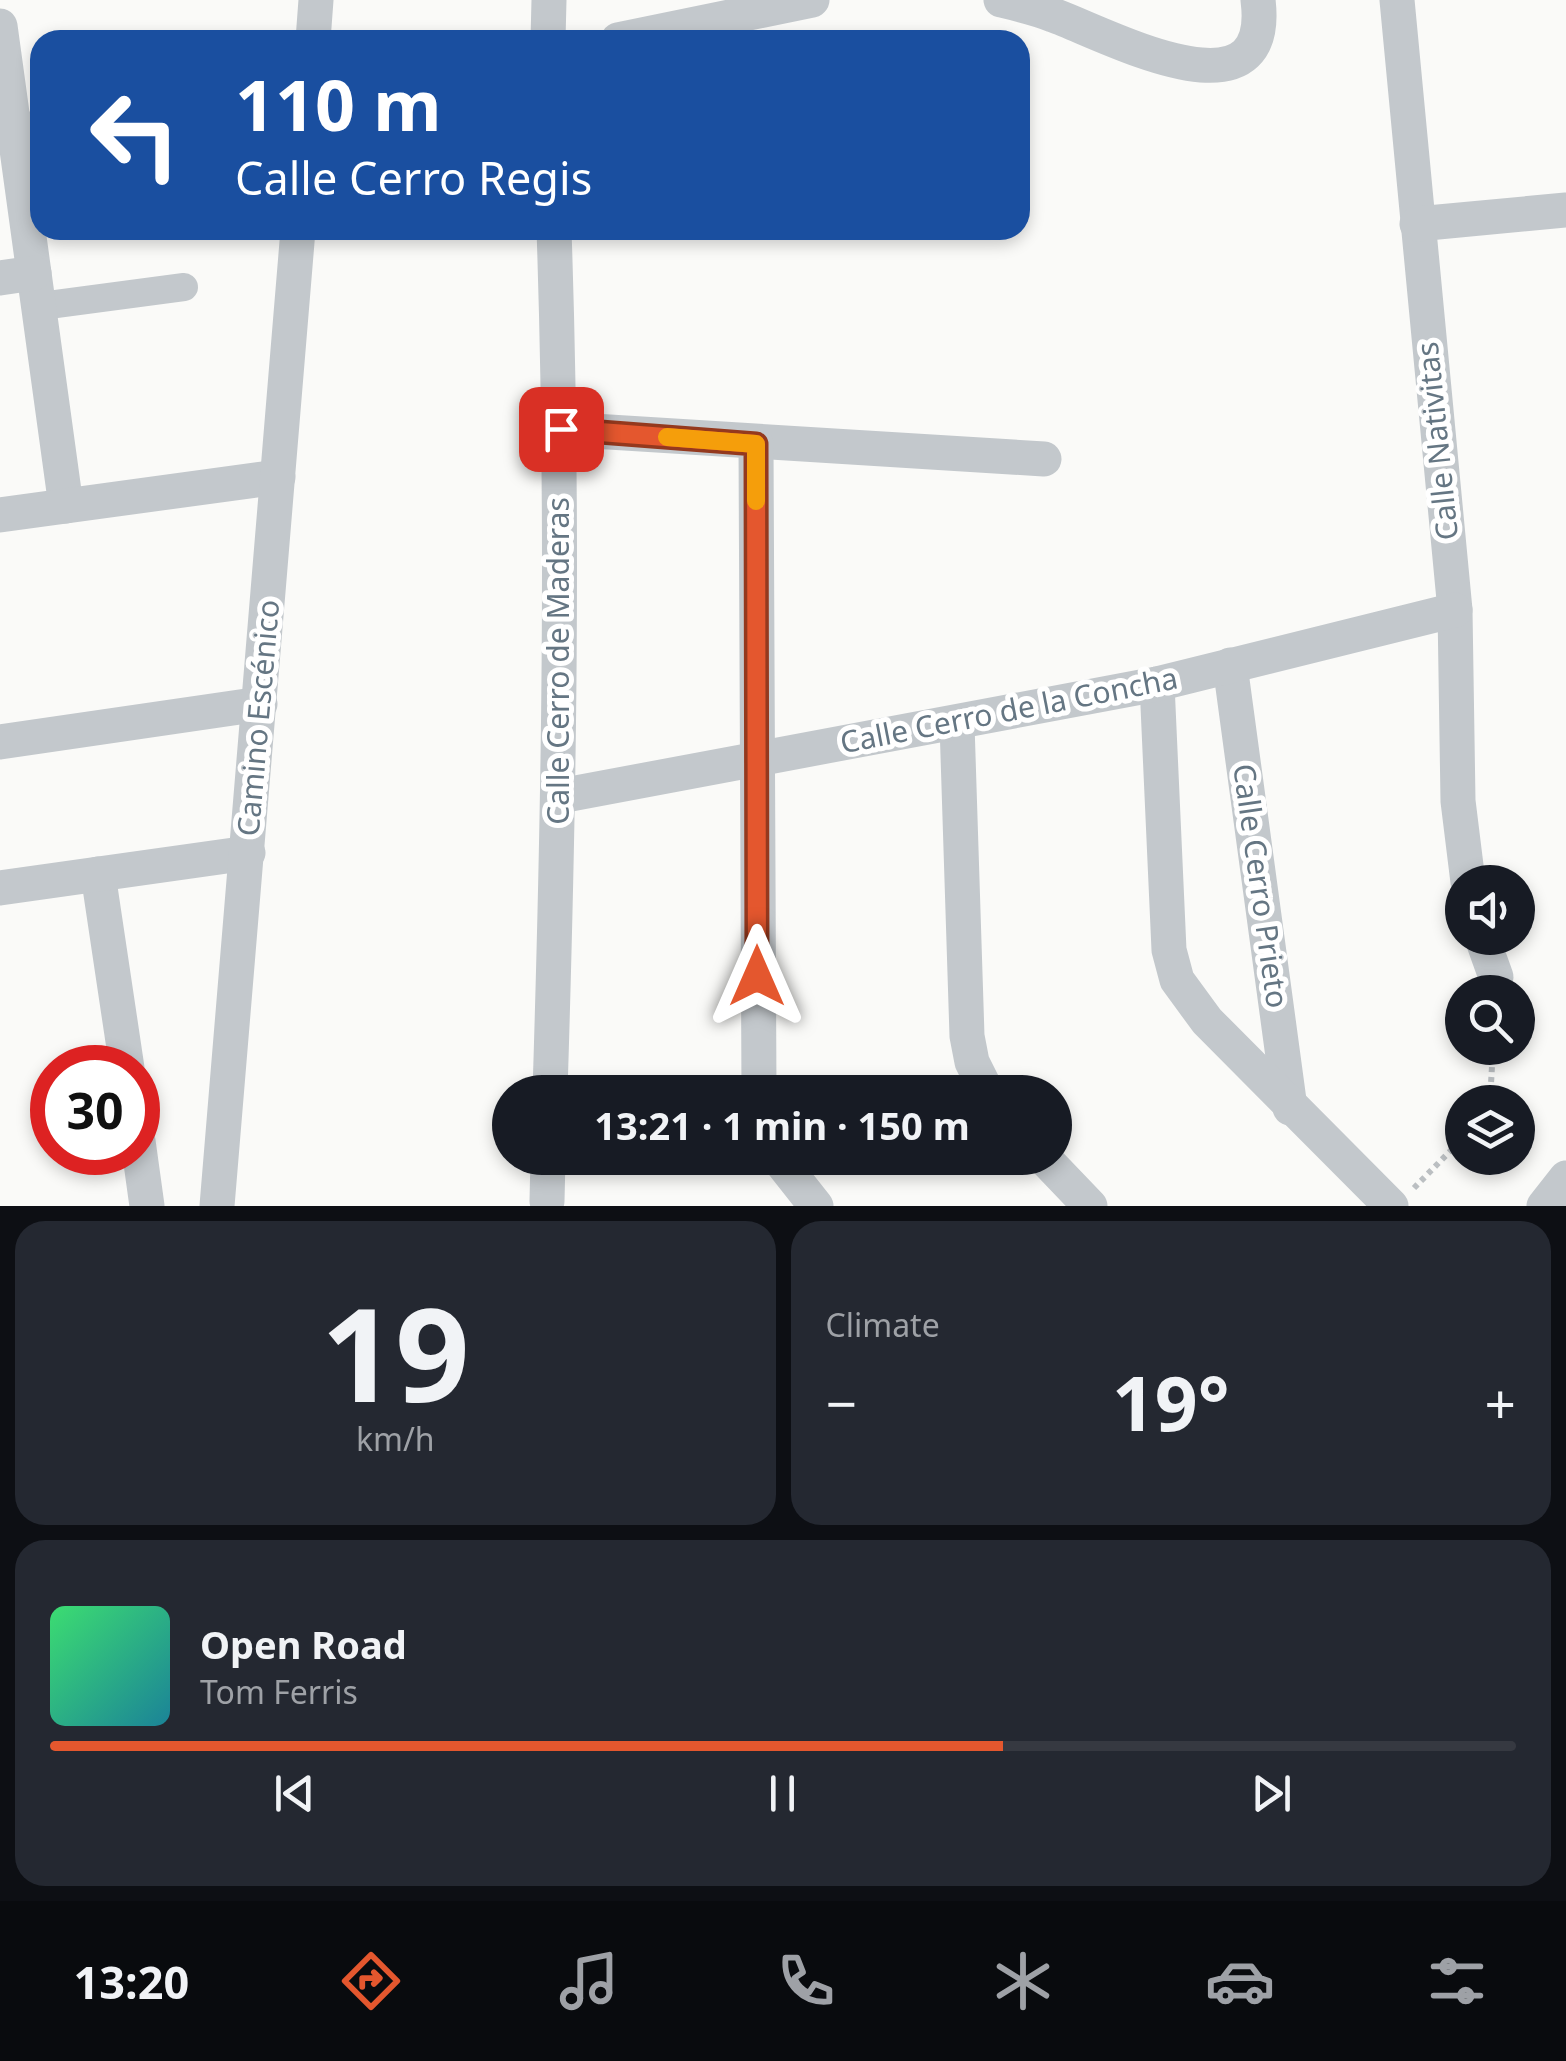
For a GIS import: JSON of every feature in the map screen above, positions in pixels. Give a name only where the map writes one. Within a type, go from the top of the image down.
[{"type":"street","points":[[313,30],[316,0]]},
{"type":"street","points":[[548,0],[548,30]]},
{"type":"street","points":[[640,30],[681,12],[812,0]]},
{"type":"street","points":[[1001,0],[1049,7],[1188,66],[1214,66],[1234,60],[1254,42],[1259,10]]},
{"type":"street","name":"Calle Nativitas","points":[[1397,0],[1455,610],[1458,801],[1466,865]]},
{"type":"street","points":[[1,36],[27,126],[25,286],[66,506]]},
{"type":"street","points":[[1417,224],[1566,210]]},
{"type":"street","name":"Camino Escénico","points":[[213,1200],[248,853],[297,240]]},
{"type":"street","name":"Calle Cerro de Maderas","points":[[551,1075],[560,796],[561,429],[554,240]]},
{"type":"street","points":[[25,286],[184,287]]},
{"type":"street","points":[[561,429],[1044,460]]},
{"type":"street","points":[[756,444],[759,1075]]},
{"type":"street","points":[[0,515],[278,477]]},
{"type":"street","name":"Calle Cerro de la Concha","points":[[560,796],[1157,684],[1455,610]]},
{"type":"street","name":"Calle Cerro Prieto","points":[[1230,665],[1290,1108]]},
{"type":"street","points":[[1157,684],[1169,950],[1177,980],[1208,1022],[1290,1108],[1400,1199]]},
{"type":"street","points":[[0,742],[260,704]]},
{"type":"street","points":[[957,724],[968,1036],[978,1075]]},
{"type":"street","points":[[0,888],[248,853]]},
{"type":"street","points":[[98,874],[124,1045]]},
{"type":"street","points":[[143,1175],[147,1206]]},
{"type":"street","points":[[547,1204],[548,1175]]},
{"type":"street","points":[[791,1175],[816,1206]]},
{"type":"street","points":[[1060,1175],[1090,1206]]},
{"type":"street","points":[[1544,1206],[1566,1178]]},
{"type":"path","points":[[1400,1199],[1445,1155]]},
{"type":"slow traffic","points":[[667,437],[756,444],[756,501]]},
{"type":"route","points":[[561,429],[756,444],[757,976]]}]
